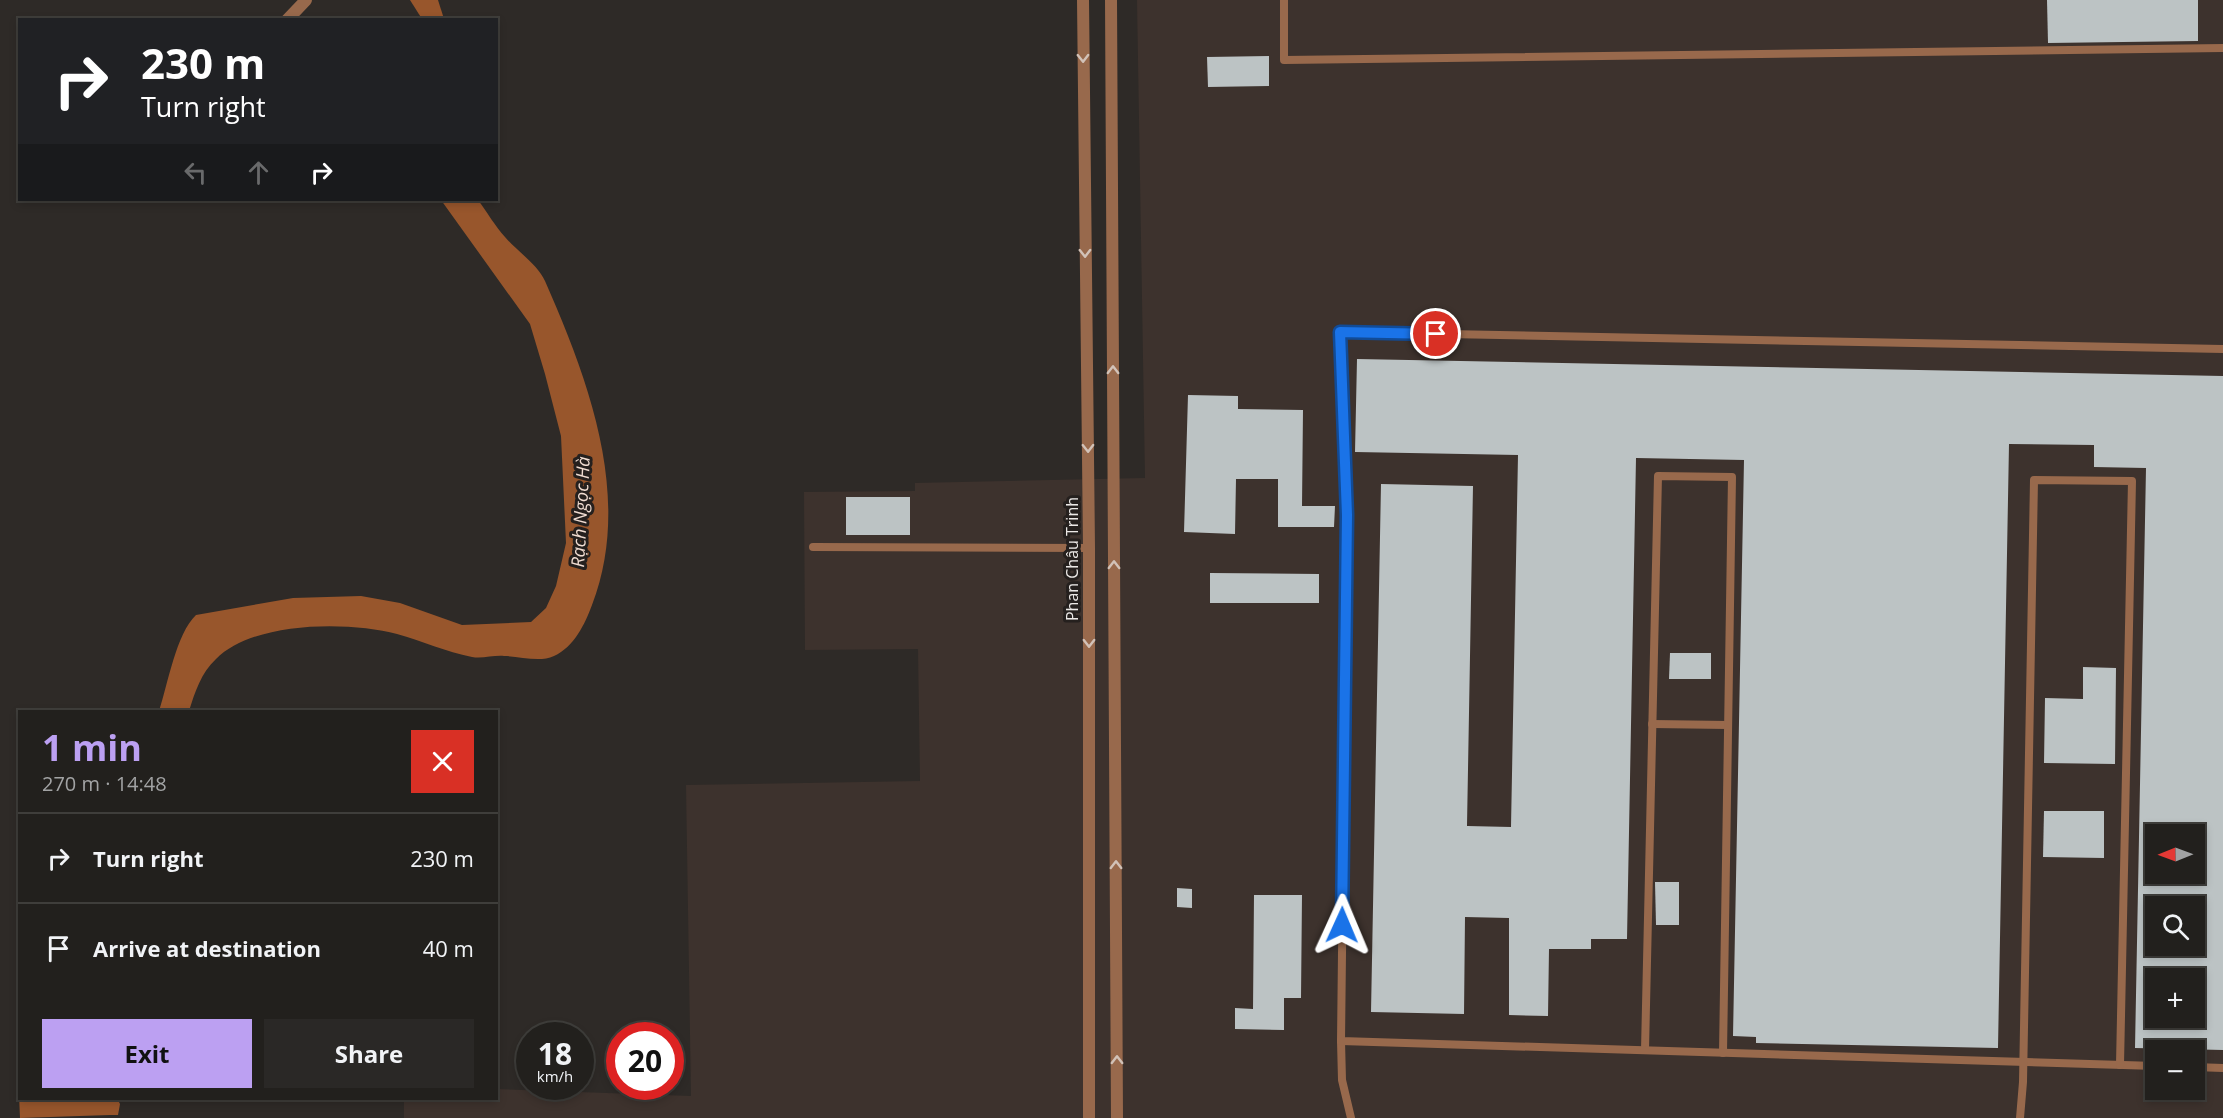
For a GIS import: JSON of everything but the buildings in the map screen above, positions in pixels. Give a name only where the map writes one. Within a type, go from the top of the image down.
[{"type":"street","points":[[289,18],[306,0]]},
{"type":"street","name":"Phan Châu Trinh","points":[[1083,0],[1089,548],[1089,1118]]},
{"type":"street","points":[[1111,0],[1117,1118]]},
{"type":"lane","points":[[1284,0],[1284,60],[2223,48]]},
{"type":"lane","points":[[1351,1118],[1342,1080],[1341,1041],[1347,505],[1340,332],[2223,349]]},
{"type":"lane","points":[[1645,1050],[1658,476],[1732,477],[1723,1053]]},
{"type":"lane","points":[[2020,1118],[2024,1062],[2034,480],[2132,481],[2120,1065]]},
{"type":"lane","points":[[813,547],[1089,548]]},
{"type":"lane","points":[[1652,724],[1728,725]]},
{"type":"lane","points":[[1341,1041],[2145,1066]]},
{"type":"lane","points":[[2205,1067],[2223,1068]]},
{"type":"shaded area","points":[[1137,0],[2223,0],[2223,1118],[404,1118],[404,1100],[498,1100],[498,1089],[516,1090],[516,1100],[594,1100],[594,1092],[606,1093],[606,1100],[684,1100],[684,1096],[691,1096],[686,785],[920,781],[918,649],[805,650],[804,492],[915,491],[915,483],[1145,478]]},
{"type":"water","points":[[410,0],[438,0],[444,18],[421,18]]},
{"type":"water","name":"Rạch Ngọc Hà","points":[[442,201],[479,201],[501,233],[542,275],[577,359],[590,399],[607,482],[608,523],[604,564],[592,605],[573,641],[561,652],[548,658],[500,656],[480,658],[377,630],[328,626],[277,631],[253,637],[233,646],[216,659],[202,677],[189,710],[159,710],[183,634],[196,615],[293,598],[361,596],[400,603],[462,625],[531,622],[546,608],[556,586],[566,543],[561,436],[530,324]]},
{"type":"water","points":[[19,1100],[118,1100],[120,1104],[118,1115],[20,1118]]},
{"type":"route","points":[[1342,925],[1347,476],[1340,332],[1436,334]]}]
